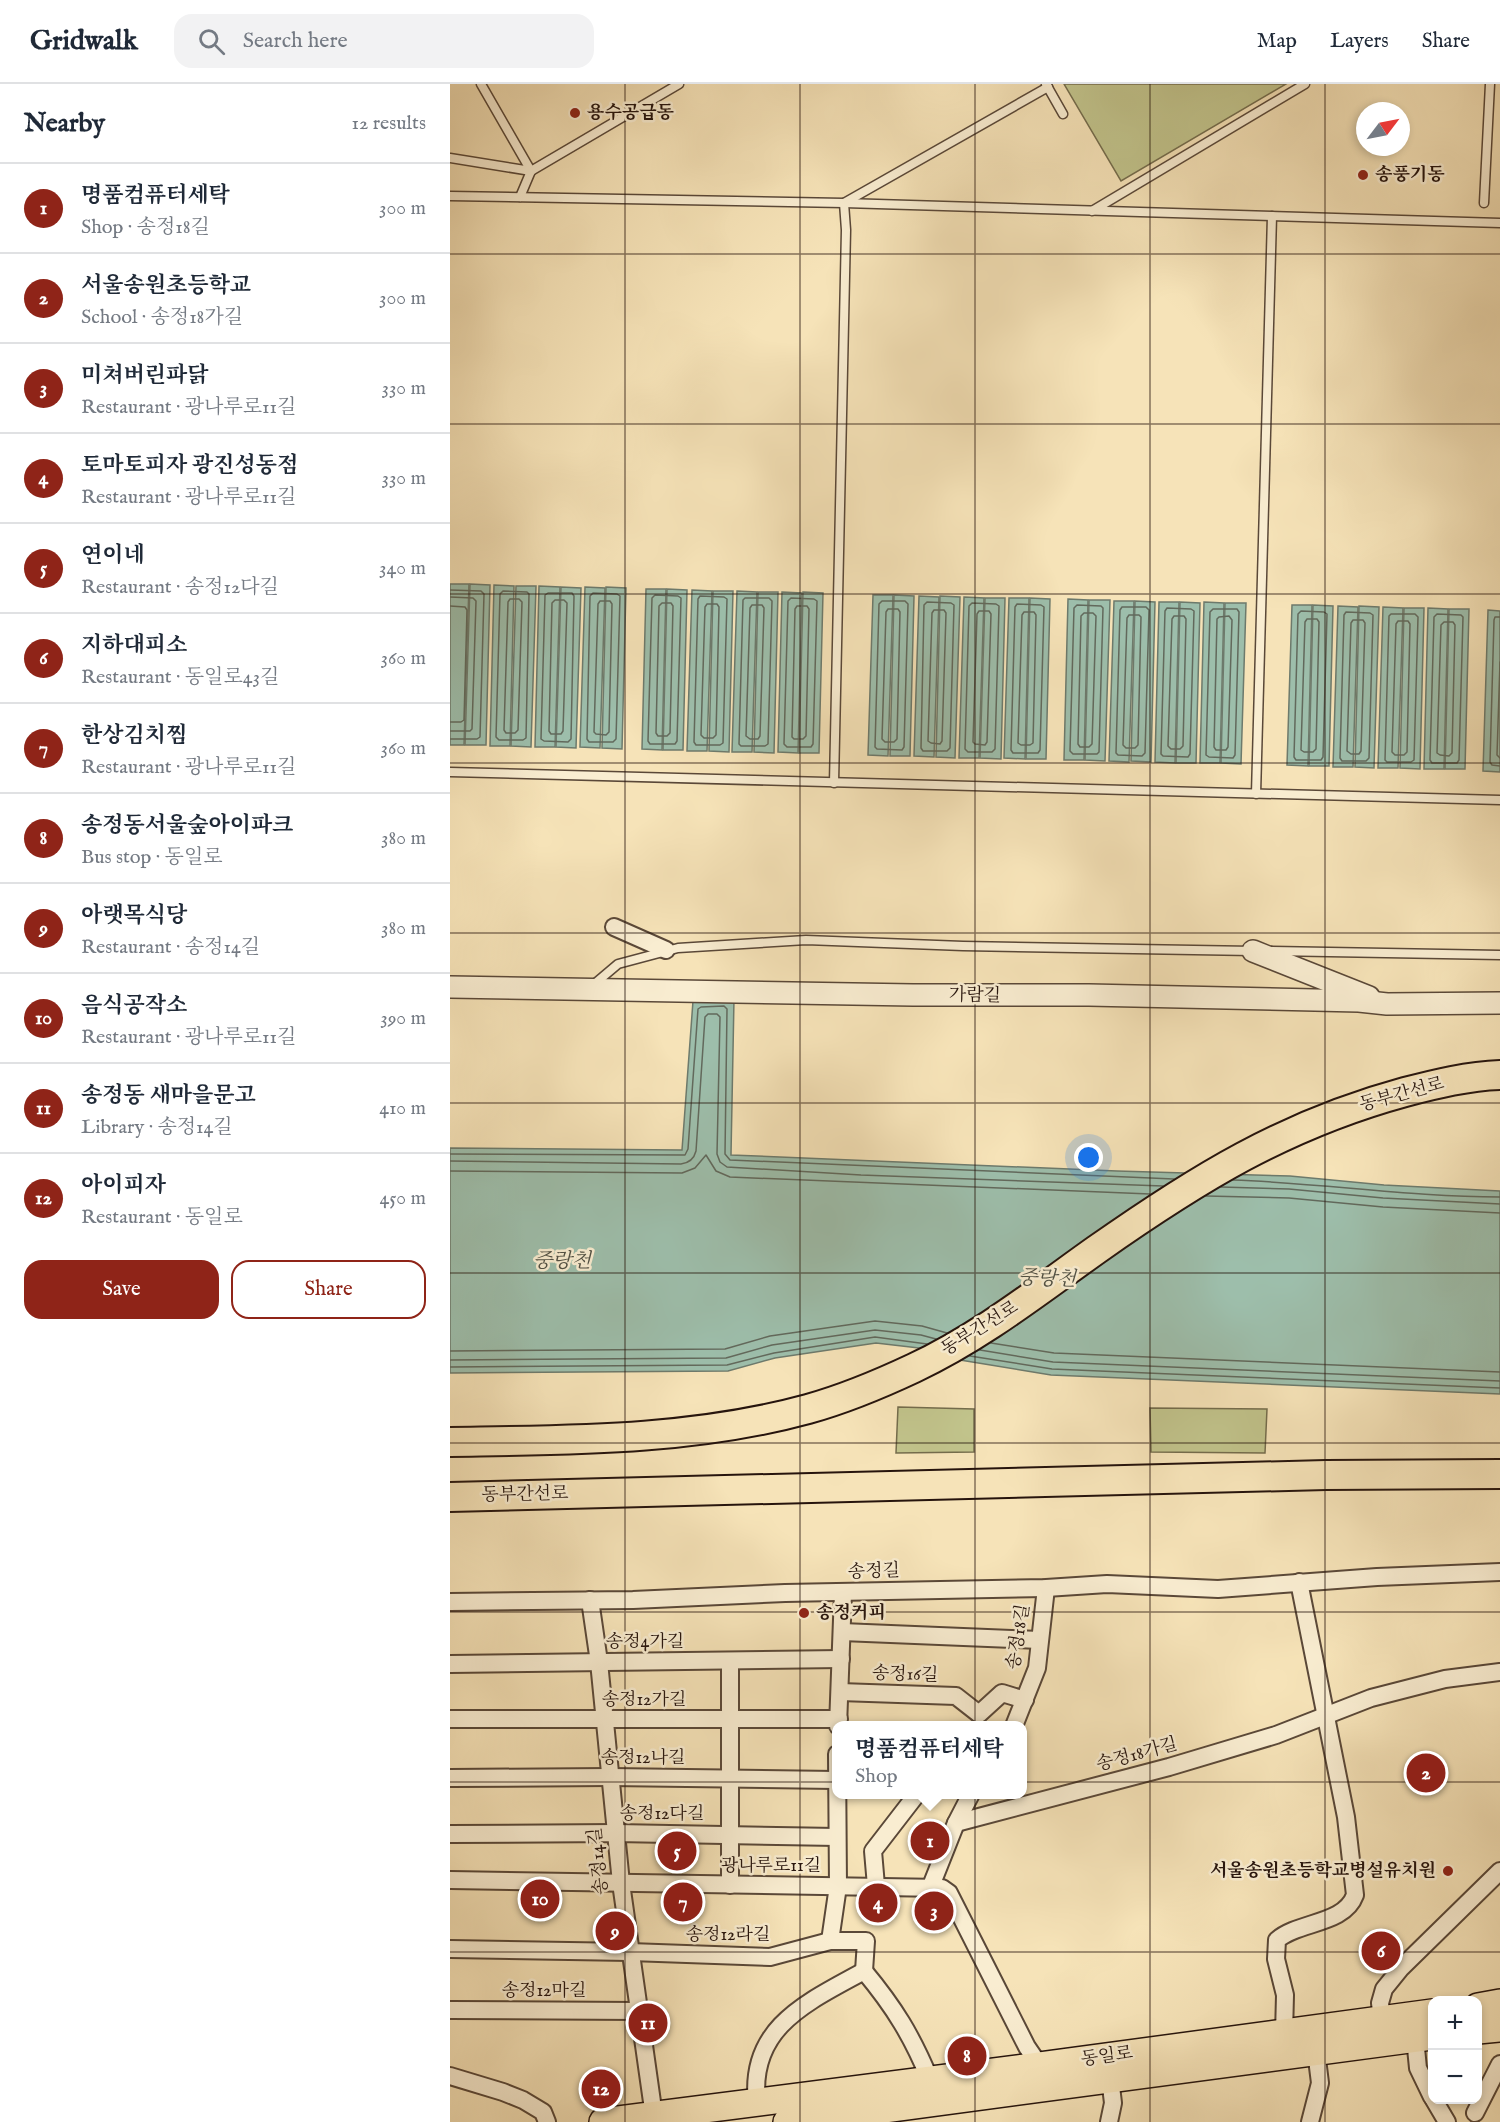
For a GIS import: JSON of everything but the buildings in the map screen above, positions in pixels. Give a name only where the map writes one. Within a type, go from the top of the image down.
[{"type":"highway","name":"동부간선로","points":[[450,1442],[654,1435],[722,1427],[808,1409],[883,1382],[946,1352],[1186,1189],[1246,1153],[1320,1119],[1377,1100],[1431,1085],[1493,1075]]},
{"type":"highway","points":[[1465,1473],[1500,1481]]},
{"type":"highway","name":"동부간선로","points":[[450,1497],[1047,1481],[1500,1474]]},
{"type":"main road","points":[[1482,2006],[1500,2003]]},
{"type":"main road","name":"동일로","points":[[603,2122],[1428,2014]]},
{"type":"main road","points":[[1482,2030],[1500,2028]]},
{"type":"main road","name":"동일로","points":[[787,2122],[915,2114],[1110,2078],[1424,2037]]},
{"type":"street","points":[[614,927],[666,950]]},
{"type":"street","points":[[1253,951],[1387,1004]]},
{"type":"street","name":"가람길","points":[[450,987],[1010,996],[1089,995],[1359,1001],[1387,1004],[1500,1003]]},
{"type":"street","points":[[1284,2034],[1285,1995],[1276,1959],[1277,1940],[1286,1933],[1342,1912],[1352,1904],[1355,1895],[1346,1817],[1299,1582],[1500,1572]]},
{"type":"street","name":"송정길","points":[[450,1602],[1046,1588],[1107,1584],[1218,1589],[1299,1582]]},
{"type":"street","name":"송정18길","points":[[1016,1721],[1037,1668],[1046,1588]]},
{"type":"street","points":[[838,1721],[843,1593]]},
{"type":"street","name":"송정14길","points":[[590,1600],[599,1662],[621,1883],[654,2116]]},
{"type":"street","points":[[842,1632],[1039,1640]]},
{"type":"street","name":"송정4가길","points":[[450,1664],[841,1659]]},
{"type":"street","points":[[729,1885],[730,1661]]},
{"type":"street","name":"송정18가길","points":[[956,1823],[1169,1767],[1276,1735],[1371,1698],[1445,1678],[1500,1672]]},
{"type":"street","name":"송정16길","points":[[840,1692],[956,1696],[975,1720],[1002,1693],[1025,1700]]},
{"type":"street","name":"송정12가길","points":[[450,1719],[731,1719],[832,1722]]},
{"type":"street","name":"송정12나길","points":[[450,1778],[610,1777],[832,1780]]},
{"type":"street","points":[[830,1941],[838,1886],[836,1799]]},
{"type":"street","points":[[876,1886],[873,1851],[913,1799]]},
{"type":"street","points":[[968,1799],[931,1886],[942,1888],[949,1893],[1040,2066]]},
{"type":"street","name":"송정12다길","points":[[450,1834],[616,1833],[837,1836]]},
{"type":"street","points":[[1382,2020],[1380,2003],[1384,1989],[1401,1968],[1500,1870]]},
{"type":"street","name":"광나루로11길","points":[[450,1880],[931,1886]]},
{"type":"street","name":"송정12라길","points":[[450,1949],[630,1952],[770,1958],[830,1941],[866,1941],[864,1971]]},
{"type":"street","points":[[757,2103],[755,2086],[765,2045],[772,2034],[798,2008],[864,1971],[891,2004],[909,2033],[930,2080]]},
{"type":"street","name":"송정12마길","points":[[450,2010],[639,2011]]},
{"type":"street","points":[[1424,2037],[1418,2068],[1428,2088]]},
{"type":"street","points":[[1310,2122],[1320,2084],[1316,2051]]},
{"type":"street","points":[[1475,2113],[1500,2064]]},
{"type":"street","points":[[450,2076],[524,2100],[543,2112],[547,2122]]},
{"type":"street","name":"동일로","points":[[1109,2122],[1113,2103],[1110,2078]]},
{"type":"street","points":[[1436,2104],[1447,2122]]},
{"type":"lane","points":[[481,84],[531,171]]},
{"type":"lane","points":[[520,197],[531,171],[679,84]]},
{"type":"lane","points":[[1092,211],[1305,84]]},
{"type":"lane","points":[[1484,203],[1490,84]]},
{"type":"lane","points":[[844,203],[1047,85],[1063,114]]},
{"type":"lane","points":[[450,158],[531,171]]},
{"type":"lane","points":[[450,196],[844,203],[1500,223]]},
{"type":"lane","points":[[834,783],[846,242],[844,203]]},
{"type":"lane","points":[[1256,794],[1272,216]]},
{"type":"lane","points":[[450,772],[1500,800]]},
{"type":"lane","points":[[587,990],[618,964],[666,950],[806,940],[974,946],[1500,955]]},
{"type":"green space","points":[[1064,84],[1286,84],[1121,181]]},
{"type":"green space","points":[[898,1407],[974,1409],[974,1452],[896,1453]]},
{"type":"green space","points":[[1150,1408],[1267,1409],[1265,1453],[1151,1452]]},
{"type":"water","points":[[450,584],[469,584],[464,745],[450,745]]},
{"type":"water","points":[[470,584],[490,585],[486,745],[465,745]]},
{"type":"water","points":[[494,585],[514,586],[510,746],[490,746]]},
{"type":"water","points":[[516,586],[536,586],[531,747],[511,746]]},
{"type":"water","points":[[539,586],[560,587],[555,747],[535,747]]},
{"type":"water","points":[[561,587],[581,588],[576,748],[556,747]]},
{"type":"water","points":[[585,587],[605,588],[600,748],[580,747]]},
{"type":"water","points":[[606,587],[626,588],[622,749],[602,748]]},
{"type":"water","points":[[646,589],[666,589],[662,750],[642,749]]},
{"type":"water","points":[[667,589],[687,590],[683,750],[663,750]]},
{"type":"water","points":[[692,590],[712,591],[707,751],[687,751]]},
{"type":"water","points":[[713,591],[733,591],[729,752],[709,751]]},
{"type":"water","points":[[737,591],[757,592],[752,752],[732,752]]},
{"type":"water","points":[[758,592],[778,592],[774,753],[754,752]]},
{"type":"water","points":[[782,592],[802,593],[798,753],[778,752]]},
{"type":"water","points":[[803,592],[823,593],[819,753],[799,753]]},
{"type":"water","points":[[873,595],[893,595],[888,756],[868,755]]},
{"type":"water","points":[[894,595],[914,596],[910,756],[890,756]]},
{"type":"water","points":[[919,596],[939,597],[934,757],[914,756]]},
{"type":"water","points":[[940,596],[960,597],[955,758],[936,757]]},
{"type":"water","points":[[964,597],[984,598],[979,758],[959,758]]},
{"type":"water","points":[[985,598],[1005,598],[1001,759],[980,758]]},
{"type":"water","points":[[1009,598],[1029,598],[1025,759],[1004,758]]},
{"type":"water","points":[[1030,598],[1050,599],[1046,759],[1026,759]]},
{"type":"water","points":[[1068,599],[1088,600],[1084,760],[1064,760]]},
{"type":"water","points":[[1089,600],[1110,600],[1105,761],[1085,760]]},
{"type":"water","points":[[1114,601],[1134,601],[1129,762],[1109,761]]},
{"type":"water","points":[[1135,601],[1155,602],[1151,762],[1131,761]]},
{"type":"water","points":[[1159,602],[1179,602],[1175,763],[1155,762]]},
{"type":"water","points":[[1180,602],[1200,603],[1196,763],[1176,763]]},
{"type":"water","points":[[1204,602],[1224,603],[1220,763],[1200,763]]},
{"type":"water","points":[[1225,603],[1246,603],[1241,764],[1221,763]]},
{"type":"water","points":[[1292,605],[1312,605],[1308,766],[1287,765]]},
{"type":"water","points":[[1313,605],[1333,606],[1329,766],[1309,766]]},
{"type":"water","points":[[1338,606],[1358,607],[1353,767],[1333,767]]},
{"type":"water","points":[[1359,606],[1379,607],[1374,768],[1355,767]]},
{"type":"water","points":[[1383,607],[1403,608],[1398,768],[1378,768]]},
{"type":"water","points":[[1404,608],[1424,608],[1420,769],[1400,768]]},
{"type":"water","points":[[1428,608],[1448,609],[1444,769],[1424,769]]},
{"type":"water","points":[[1449,609],[1469,609],[1465,769],[1445,769]]},
{"type":"water","points":[[1488,610],[1500,611],[1500,772],[1483,771]]},
{"type":"water","name":"중랑천","points":[[734,999],[731,1155],[1290,1176],[1384,1185],[1500,1191],[1500,1394],[1051,1375],[960,1360],[919,1348],[876,1343],[775,1358],[728,1371],[450,1373],[450,1148],[682,1150],[693,1001]]},
{"type":"place","name":"용수공급동","points":[[575,113]]},
{"type":"place","name":"송풍기동","points":[[1363,175]]},
{"type":"place","name":"송정커피","points":[[804,1613]]},
{"type":"place","name":"서울송원초등학교","points":[[1426,1773]]},
{"type":"place","name":"명품컴퓨터세탁","points":[[930,1841]]},
{"type":"place","name":"연이네","points":[[677,1851]]},
{"type":"place","name":"서울송원초등학교병설유치원","points":[[1448,1871]]},
{"type":"place","name":"음식공작소","points":[[540,1899]]},
{"type":"place","name":"한상김치찜","points":[[683,1902]]},
{"type":"place","name":"토마토피자 광진성동점","points":[[878,1903]]},
{"type":"place","name":"미쳐버린파닭","points":[[934,1911]]},
{"type":"place","name":"아랫목식당","points":[[615,1931]]},
{"type":"place","name":"지하대피소","points":[[1381,1951]]},
{"type":"place","name":"송정동 새마을문고","points":[[648,2023]]},
{"type":"place","name":"송정동서울숲아이파크","points":[[967,2056]]},
{"type":"place","name":"아이피자","points":[[601,2089]]}]
